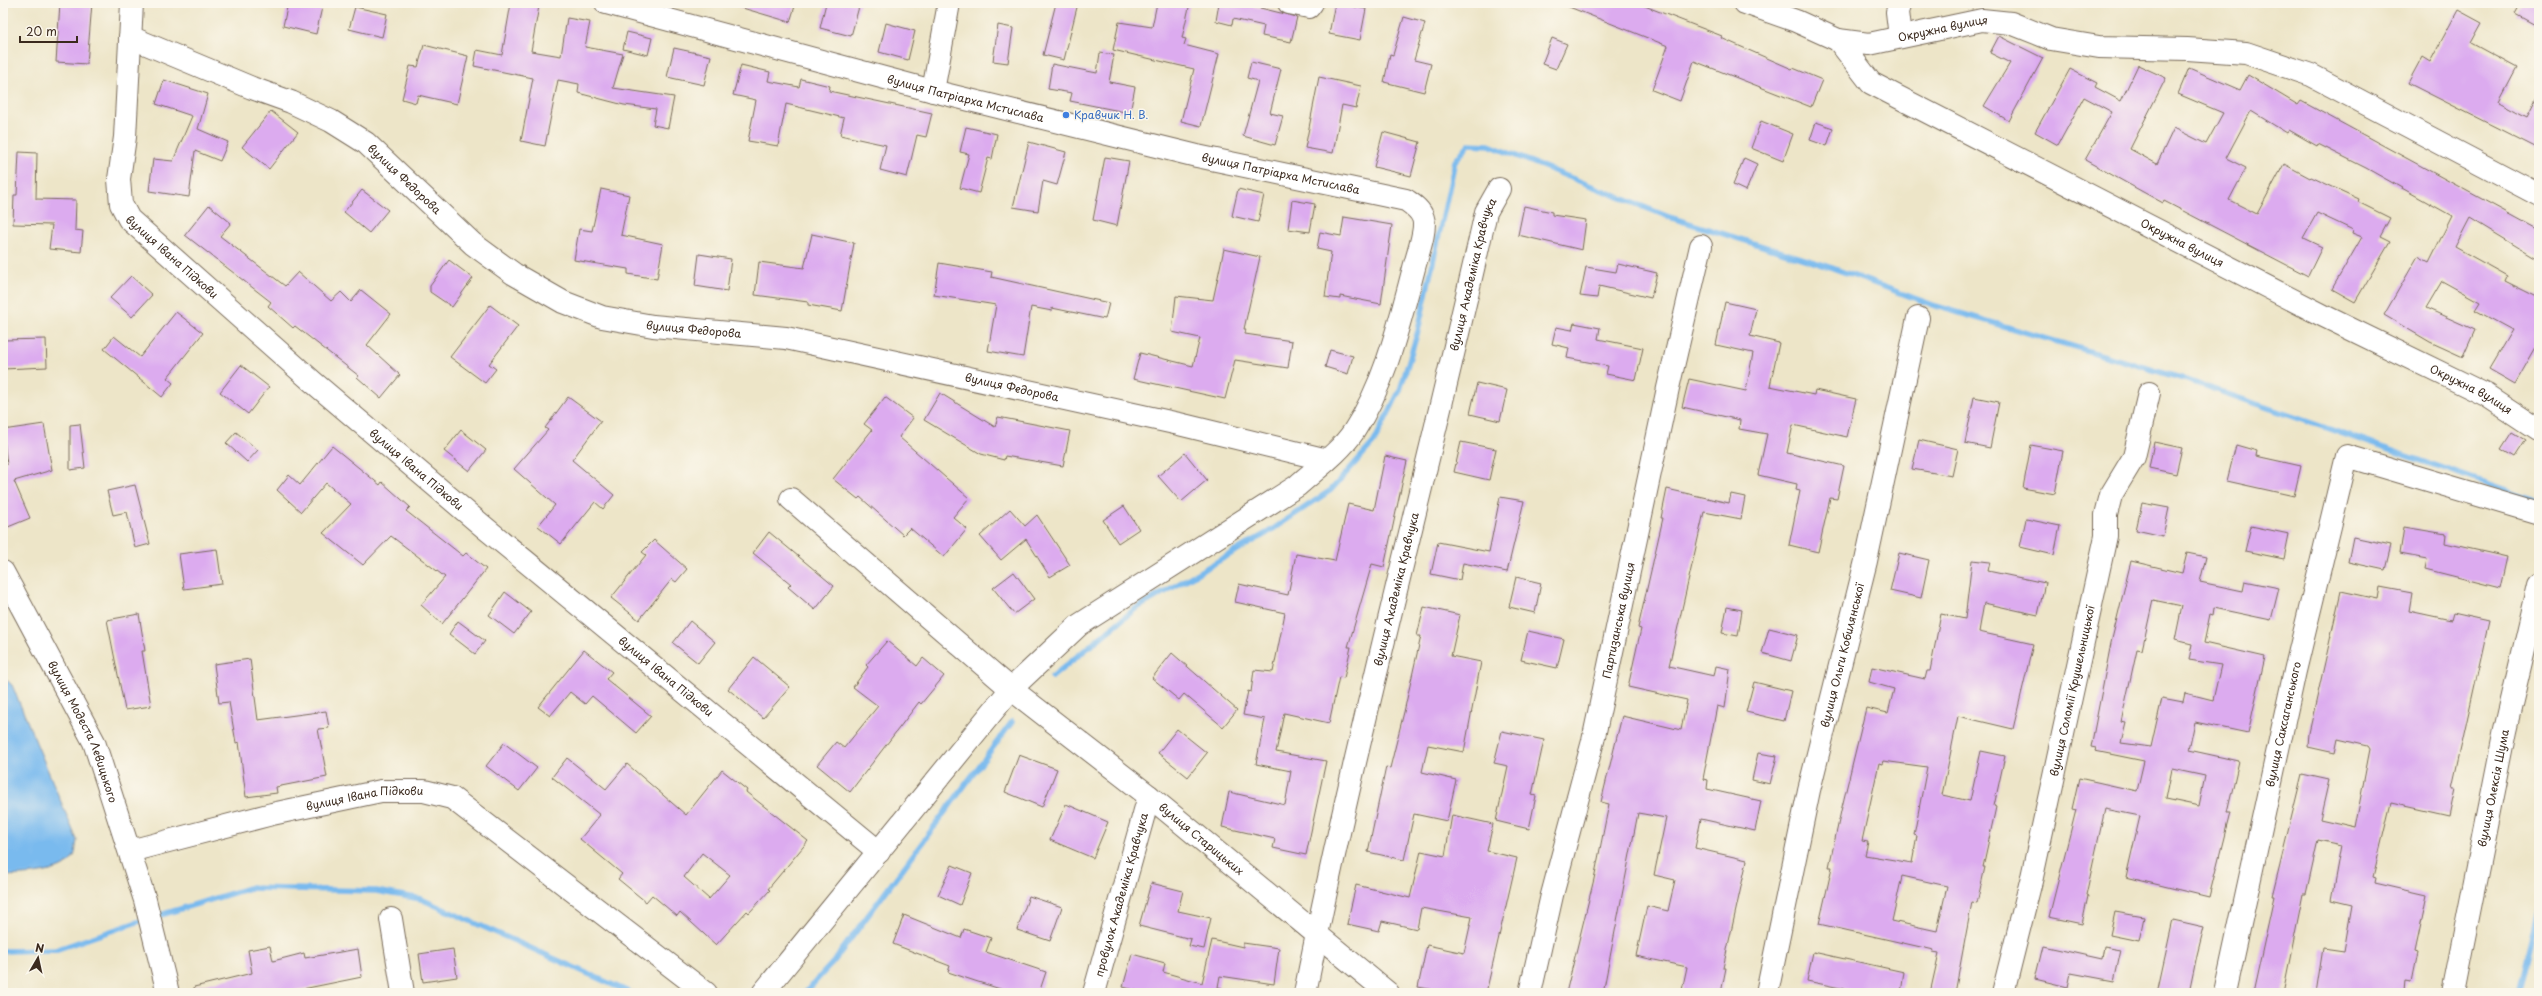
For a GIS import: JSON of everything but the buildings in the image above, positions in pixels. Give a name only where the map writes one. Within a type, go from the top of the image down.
[{"type":"street","name":"вулиця Івана Підкови","points":[[132,3],[125,137],[119,179],[120,204],[129,219],[313,382],[484,527],[879,852]]},
{"type":"street","name":"вулиця Патріарха Мстислава","points":[[606,3],[933,91],[1197,156],[1406,200],[1419,209],[1424,219],[1421,242],[1383,372],[1370,403],[1353,432],[1327,460]]},
{"type":"street","points":[[933,91],[949,3]]},
{"type":"street","points":[[1289,3],[1309,7],[1312,3]]},
{"type":"street","name":"Окружна вулиця","points":[[1746,3],[1796,21],[1838,40],[1868,44],[1900,36],[1982,20],[2011,23],[2051,39],[2099,47],[2187,48],[2246,53],[2312,75],[2539,195]]},
{"type":"street","points":[[1900,3],[1897,12],[1900,36]]},
{"type":"street","name":"вулиця Федорова","points":[[130,37],[252,88],[292,102],[331,121],[366,143],[473,244],[490,257],[514,274],[563,302],[602,317],[653,326],[786,338],[1172,422],[1327,460]]},
{"type":"street","name":"Окружна вулиця","points":[[1838,40],[1871,83],[2324,316],[2486,395],[2539,430]]},
{"type":"street","name":"вулиця Академіка Кравчука","points":[[1305,993],[1363,727],[1412,530],[1486,212],[1498,189]]},
{"type":"street","name":"Партизанська вулиця","points":[[1530,993],[1552,895],[1593,741],[1668,388],[1701,246]]},
{"type":"street","name":"вулиця Ольги Кобилянської","points":[[1767,993],[1809,790],[1866,561],[1918,318]]},
{"type":"street","name":"вулиця Соломії Крушельницької","points":[[2003,993],[2032,877],[2106,536],[2106,515],[2111,495],[2134,457],[2149,393]]},
{"type":"street","name":"вулиця Саксаганського","points":[[2225,993],[2295,671],[2347,456],[2539,513]]},
{"type":"street","points":[[762,993],[1011,689],[1079,625],[1255,514],[1297,486],[1327,460]]},
{"type":"street","points":[[791,499],[1011,689]]},
{"type":"street","name":"вулиця Модеста Левицького","points":[[3,572],[94,742],[145,900],[168,993]]},
{"type":"street","name":"вулиця Олексія Шума","points":[[2453,993],[2505,730],[2539,584]]},
{"type":"street","name":"вулиця Старицьких","points":[[1011,689],[1149,796],[1388,993]]},
{"type":"street","name":"вулиця Івана Підкови","points":[[130,851],[272,814],[381,791],[424,791],[452,798],[706,993]]},
{"type":"street","name":"провулок Академіка Кравчука","points":[[1094,993],[1149,796]]},
{"type":"street","points":[[391,919],[403,993]]},
{"type":"water","points":[[3,677],[12,685],[77,840],[75,854],[69,862],[61,867],[42,873],[3,876]]},
{"type":"waterway","points":[[1052,677],[1135,609],[1267,533],[1331,490],[1374,442],[1400,390],[1418,331],[1455,161],[1469,144],[1489,145],[1669,217],[1827,266],[1936,306],[2184,379],[2538,501]]},
{"type":"waterway","points":[[805,993],[834,961],[1012,722]]},
{"type":"waterway","points":[[154,917],[249,888],[376,891],[421,899],[631,993]]},
{"type":"waterway","points":[[2517,993],[2539,903]]},
{"type":"waterway","points":[[3,951],[55,950],[146,919]]},
{"type":"place","name":"Кравчик Н. В.","points":[[1066,115]]}]
